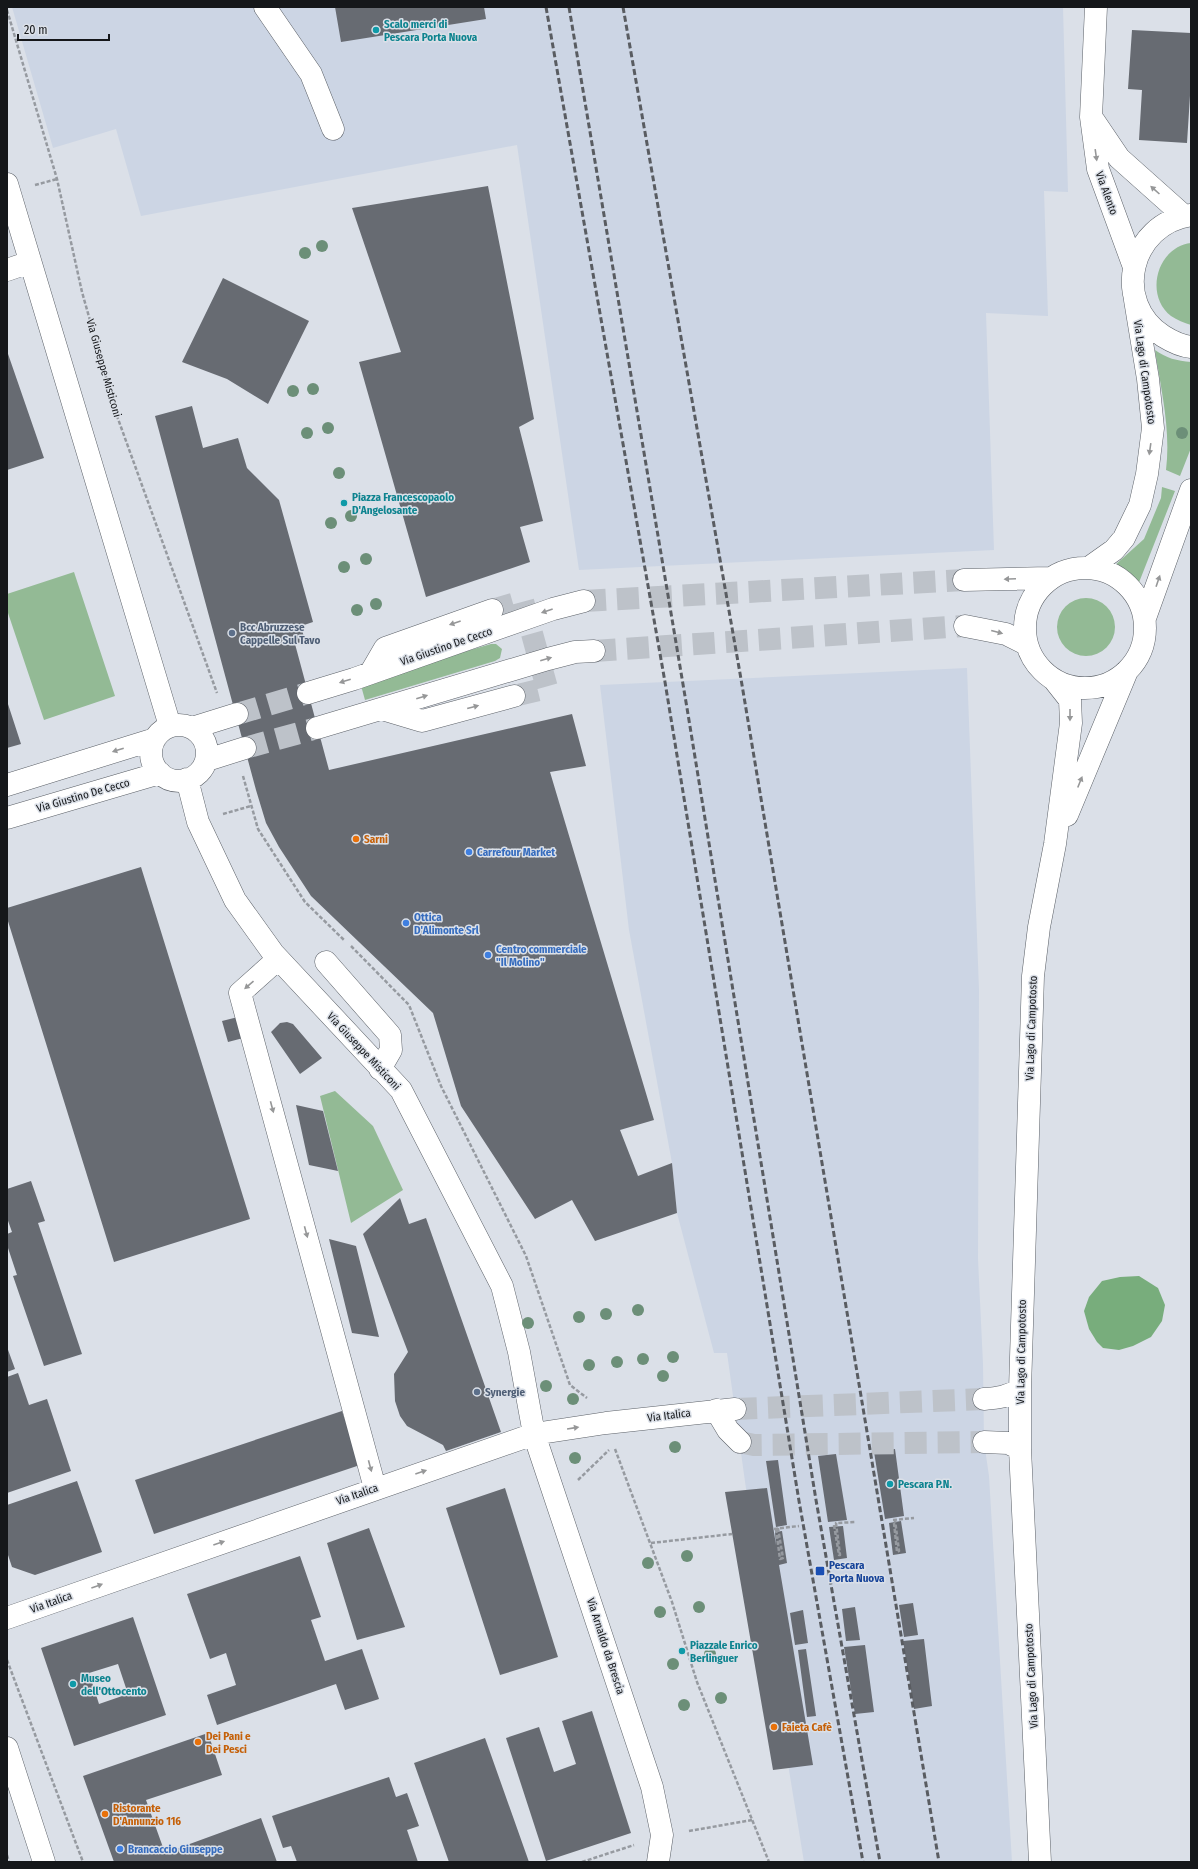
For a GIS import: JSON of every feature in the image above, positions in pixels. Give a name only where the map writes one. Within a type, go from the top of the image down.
[{"type":"street","points":[[265,7],[311,74],[333,129]]},
{"type":"street","name":"Via Alento","points":[[1096,7],[1091,116],[1098,169],[1134,268]]},
{"type":"street","points":[[1091,116],[1119,158],[1187,216]]},
{"type":"street","points":[[7,184],[30,262],[43,299],[162,733],[151,753],[152,760],[160,773],[174,780],[187,780],[198,774],[207,760],[205,741],[200,734],[185,725],[162,733],[7,785]]},
{"type":"street","points":[[1187,216],[1169,221],[1157,229],[1146,240],[1138,253],[1132,284],[1135,300],[1142,317],[1154,331],[1170,341],[1191,347]]},
{"type":"street","points":[[7,270],[30,262]]},
{"type":"street","name":"Via Lago di Campotosto","points":[[1090,567],[1114,550],[1124,538],[1140,505],[1147,474],[1153,428],[1148,379],[1135,300]]},
{"type":"street","points":[[1145,618],[1182,539],[1191,490]]},
{"type":"street","points":[[1090,567],[1106,570],[1120,578],[1132,589],[1140,602],[1145,618],[1145,637],[1139,656],[1127,671],[1111,682],[1093,688],[1074,687],[1055,681],[1042,671],[1033,659],[1026,644],[1024,626],[1027,608],[1036,591],[1049,578],[1062,571],[1090,567]]},
{"type":"street","points":[[964,580],[1049,578]]},
{"type":"street","name":"Via Giustino De Cecco","points":[[308,693],[553,609],[584,601]]},
{"type":"street","points":[[371,672],[385,648],[492,610]]},
{"type":"street","points":[[965,626],[1006,634],[1026,644]]},
{"type":"street","points":[[318,728],[548,659],[575,652],[594,651]]},
{"type":"street","name":"Via Lago di Campotosto","points":[[1055,844],[1127,671]]},
{"type":"street","name":"Via Lago di Campotosto","points":[[1040,1862],[1020,1450],[1020,1389],[1032,976],[1039,927],[1055,844],[1070,723],[1070,700],[1055,681]]},
{"type":"street","points":[[382,709],[422,721],[514,696]]},
{"type":"street","points":[[192,728],[231,716]]},
{"type":"street","points":[[207,760],[245,748]]},
{"type":"street","name":"Via Giustino De Cecco","points":[[7,818],[160,773]]},
{"type":"street","name":"Via Giuseppe Misticoni","points":[[187,780],[198,822],[235,900],[278,959],[400,1090],[502,1286],[519,1352],[534,1434]]},
{"type":"street","points":[[278,959],[240,993],[383,1485]]},
{"type":"street","points":[[326,962],[390,1035],[390,1050],[380,1069]]},
{"type":"street","points":[[353,1353],[383,1485]]},
{"type":"street","points":[[984,1399],[1002,1398],[1020,1389]]},
{"type":"street","name":"Via Italica","points":[[7,1618],[383,1485],[534,1434],[726,1409],[728,1430],[740,1442]]},
{"type":"street","name":"Via Arnaldo da Brescia","points":[[534,1434],[652,1787],[662,1835],[658,1862]]},
{"type":"street","points":[[984,1442],[1008,1443],[1020,1450]]},
{"type":"street","points":[[7,1748],[44,1862]]},
{"type":"path","name":"Via Giuseppe Misticoni","points":[[7,10],[57,179],[82,292],[117,416],[231,716]]},
{"type":"path","points":[[248,790],[258,829],[286,874]]},
{"type":"path","points":[[223,814],[251,806]]},
{"type":"path","points":[[573,1484],[614,1446],[651,1543],[697,1682],[769,1862]]},
{"type":"path","points":[[894,1521],[914,1518]]},
{"type":"path","points":[[894,1521],[899,1551],[897,1552],[894,1521]]},
{"type":"path","points":[[834,1524],[856,1522]]},
{"type":"path","points":[[834,1524],[840,1555],[839,1555],[834,1524]]},
{"type":"path","points":[[776,1529],[798,1526]]},
{"type":"path","points":[[776,1529],[783,1558],[780,1559],[776,1529]]},
{"type":"path","points":[[651,1543],[732,1534]]},
{"type":"path","points":[[7,1660],[83,1862]]},
{"type":"path","points":[[682,1832],[752,1820]]},
{"type":"path","points":[[582,1862],[636,1844]]},
{"type":"path","points":[[7,1855],[10,1862]]},
{"type":"shaded area","points":[[12,7],[1063,7],[1068,192],[1044,191],[1048,316],[986,313],[994,550],[579,570],[517,145],[141,216],[116,129],[53,148]]},
{"type":"shaded area","points":[[967,668],[979,990],[978,1259],[983,1364],[984,1442],[989,1476],[1012,1862],[804,1862],[764,1617],[727,1353],[714,1353],[677,1213],[672,1163],[629,930],[600,685]]},
{"type":"green space","points":[[1191,243],[1191,325],[1171,316],[1163,307],[1158,296],[1156,285],[1158,273],[1163,262],[1170,253],[1179,246]]},
{"type":"green space","points":[[1155,350],[1172,359],[1191,362],[1191,448],[1180,476],[1166,470],[1166,425]]},
{"type":"green space","points":[[1162,487],[1175,491],[1138,585],[1131,576],[1114,566],[1144,539],[1161,498]]},
{"type":"green space","points":[[74,572],[115,696],[44,720],[7,610],[7,594]]},
{"type":"green space","points":[[1086,598],[1102,603],[1110,611],[1115,627],[1110,643],[1102,651],[1086,656],[1070,651],[1062,643],[1057,627],[1062,611],[1070,603]]},
{"type":"green space","points":[[491,644],[496,644],[502,649],[500,658],[495,661],[365,700],[360,682]]},
{"type":"green space","points":[[335,1091],[373,1126],[403,1190],[351,1223],[320,1096]]},
{"type":"green space","points":[[1139,1276],[1158,1288],[1165,1305],[1162,1321],[1151,1337],[1133,1346],[1119,1350],[1103,1348],[1097,1342],[1089,1329],[1084,1311],[1089,1297],[1102,1281],[1120,1277]]},
{"type":"building","name":"Scalo merci di Pescara Porta Nuova","points":[[335,7],[484,7],[486,19],[341,42]]},
{"type":"building","points":[[1132,30],[1191,33],[1191,80],[1187,143],[1139,140],[1142,90],[1128,89]]},
{"type":"building","points":[[488,186],[534,419],[519,427],[543,521],[520,527],[530,562],[426,597],[359,362],[401,352],[352,208]]},
{"type":"building","points":[[223,278],[309,321],[268,404],[227,379],[182,362]]},
{"type":"building","points":[[7,351],[44,458],[7,470]]},
{"type":"building","name":"Centro commerciale \"Il Molino\"","points":[[192,406],[203,448],[238,438],[247,468],[279,500],[313,622],[301,626],[305,641],[295,644],[329,770],[572,714],[586,766],[550,772],[654,1120],[620,1130],[638,1176],[672,1163],[677,1213],[595,1241],[572,1200],[535,1219],[461,1106],[433,1013],[311,896],[279,847],[266,823],[256,790],[155,416]]},
{"type":"building","points":[[7,701],[21,744],[7,748]]},
{"type":"building","points":[[141,867],[250,1219],[114,1262],[7,918],[7,908]]},
{"type":"building","points":[[242,1016],[247,1037],[228,1042],[222,1021]]},
{"type":"building","points":[[287,1022],[293,1024],[322,1058],[300,1074],[271,1032],[280,1023]]},
{"type":"building","points":[[296,1105],[323,1111],[338,1171],[309,1165]]},
{"type":"building","points":[[31,1181],[45,1221],[38,1223],[82,1354],[44,1366],[13,1276],[17,1275],[7,1245],[7,1234],[12,1232],[7,1218],[7,1189]]},
{"type":"building","points":[[400,1198],[409,1224],[426,1218],[501,1432],[446,1451],[443,1445],[407,1426],[400,1416],[395,1401],[394,1374],[408,1352],[363,1234]]},
{"type":"building","points":[[329,1239],[356,1246],[379,1337],[352,1333]]},
{"type":"building","points":[[7,1347],[15,1369],[7,1372]]},
{"type":"building","points":[[18,1373],[29,1405],[47,1399],[71,1471],[7,1493],[7,1377]]},
{"type":"building","points":[[342,1411],[360,1465],[154,1534],[135,1480]]},
{"type":"building","name":"Pescara P.N.","points":[[895,1449],[904,1516],[885,1519],[874,1452]]},
{"type":"building","points":[[836,1454],[847,1520],[828,1522],[818,1456]]},
{"type":"building","points":[[778,1460],[787,1525],[776,1527],[766,1461]]},
{"type":"building","points":[[77,1481],[102,1552],[35,1575],[12,1567],[7,1552],[7,1505]]},
{"type":"building","points":[[505,1488],[558,1657],[500,1675],[446,1508]]},
{"type":"building","points":[[767,1488],[776,1545],[775,1532],[782,1531],[787,1563],[779,1565],[813,1765],[773,1770],[725,1492]]},
{"type":"building","points":[[901,1521],[906,1553],[893,1555],[889,1523]]},
{"type":"building","points":[[843,1526],[847,1558],[834,1560],[829,1527]]},
{"type":"building","points":[[369,1528],[405,1627],[357,1640],[327,1543]]},
{"type":"building","points":[[300,1556],[321,1617],[311,1620],[325,1661],[362,1649],[379,1699],[345,1710],[336,1684],[217,1725],[207,1695],[236,1685],[226,1653],[210,1659],[187,1594]]},
{"type":"building","points":[[913,1603],[918,1635],[904,1637],[899,1605]]},
{"type":"building","points":[[855,1607],[860,1640],[846,1641],[842,1609]]},
{"type":"building","points":[[803,1610],[808,1643],[795,1645],[790,1613]]},
{"type":"building","name":"Museo dell'Ottocento","points":[[133,1617],[166,1715],[74,1746],[41,1648]],"holes":[[[118,1664],[128,1694],[99,1704],[89,1673]]]},
{"type":"building","points":[[924,1639],[932,1706],[914,1709],[903,1641]]},
{"type":"building","points":[[865,1645],[874,1712],[855,1714],[844,1647]]},
{"type":"building","points":[[806,1649],[816,1716],[807,1717],[798,1650]]},
{"type":"building","points":[[592,1711],[631,1833],[546,1861],[506,1738],[539,1727],[554,1772],[576,1764],[562,1721]]},
{"type":"building","points":[[208,1733],[222,1775],[146,1800],[165,1853],[261,1818],[277,1862],[114,1862],[83,1776]]},
{"type":"building","points":[[485,1738],[529,1862],[449,1862],[414,1763]]},
{"type":"building","points":[[389,1777],[396,1797],[407,1793],[419,1826],[407,1830],[418,1862],[297,1862],[291,1846],[283,1848],[272,1816]]},
{"type":"tunnel","points":[[584,601],[964,580]]},
{"type":"tunnel","points":[[492,610],[523,601],[547,688],[514,696]]},
{"type":"tunnel","points":[[594,651],[965,626]]},
{"type":"tunnel","points":[[237,714],[308,693]]},
{"type":"tunnel","points":[[245,748],[317,728]]},
{"type":"tunnel","points":[[735,1409],[984,1399]]},
{"type":"tunnel","points":[[740,1442],[754,1445],[984,1442]]},
{"type":"railway","points":[[546,7],[665,682],[799,1501],[863,1862]]},
{"type":"railway","points":[[569,7],[687,708],[816,1500],[880,1862]]},
{"type":"railway","points":[[623,7],[741,679],[939,1862]]},
{"type":"place","name":"Scalo merci di Pescara Porta Nuova","points":[[376,30]]},
{"type":"place","name":"Piazza Francescopaolo D'Angelosante","points":[[344,503]]},
{"type":"place","name":"Bcc Abruzzese Cappelle Sul Tavo","points":[[232,633]]},
{"type":"place","name":"Sarni","points":[[356,839]]},
{"type":"place","name":"Carrefour Market","points":[[469,852]]},
{"type":"place","name":"Ottica D'Alimonte Srl","points":[[406,923]]},
{"type":"place","name":"Centro commerciale \"Il Molino\"","points":[[488,955]]},
{"type":"place","name":"Synergie","points":[[477,1392]]},
{"type":"place","name":"Pescara P.N.","points":[[890,1484]]},
{"type":"place","name":"Pescara Porta Nuova","points":[[820,1571]]},
{"type":"place","name":"Piazzale Enrico Berlinguer","points":[[682,1651]]},
{"type":"place","name":"Museo dell'Ottocento","points":[[73,1684]]},
{"type":"place","name":"Faieta Cafè","points":[[774,1727]]},
{"type":"place","name":"Dei Pani e Dei Pesci","points":[[198,1742]]},
{"type":"place","name":"Ristorante D'Annunzio 116","points":[[105,1814]]},
{"type":"place","name":"Brancaccio Giuseppe","points":[[120,1849]]}]
